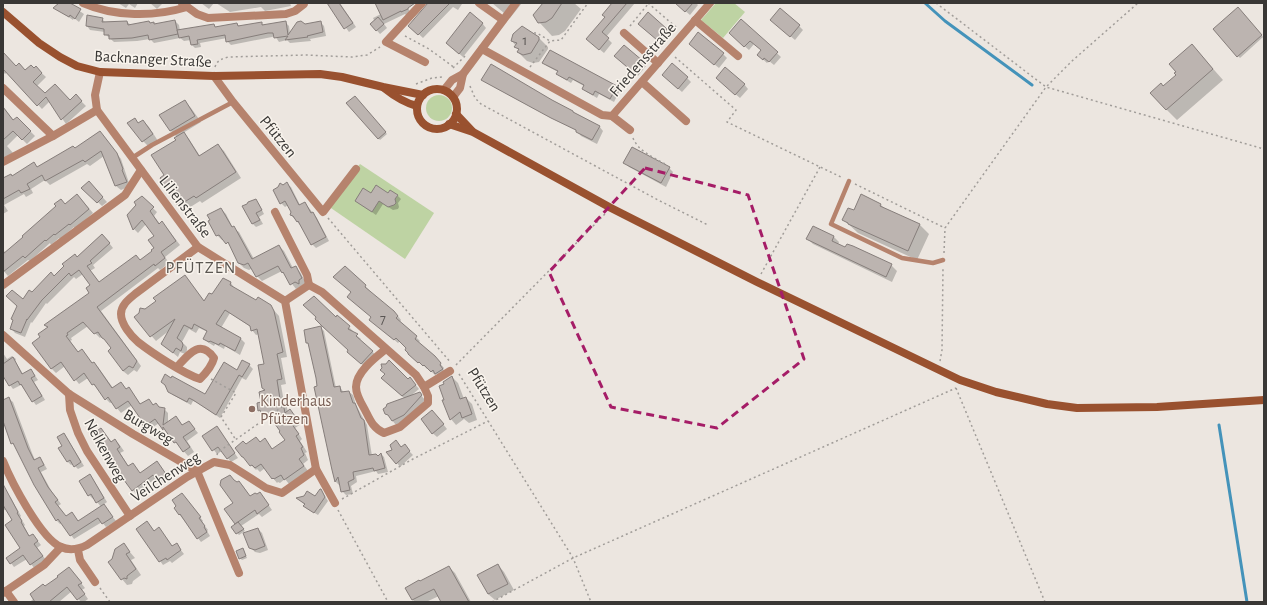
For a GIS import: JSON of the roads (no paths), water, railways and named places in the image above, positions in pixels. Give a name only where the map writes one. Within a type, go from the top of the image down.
[{"type":"street","points":[[83,3],[106,11],[122,14],[164,12],[185,5],[197,14],[208,18],[286,14],[295,11],[304,3]]},
{"type":"street","points":[[422,3],[386,42],[425,62]]},
{"type":"street","points":[[479,3],[503,20]]},
{"type":"street","points":[[444,90],[452,80],[463,74],[516,3]]},
{"type":"street","name":"Friedensstraße","points":[[612,116],[710,3]]},
{"type":"street","name":"Backnanger Straße","points":[[3,12],[39,44],[60,57],[77,66],[100,72],[214,76],[320,74],[342,76],[383,87],[422,95]]},
{"type":"street","points":[[695,20],[738,56]]},
{"type":"street","points":[[624,34],[658,63]]},
{"type":"street","name":"Friedensstraße","points":[[482,49],[602,115],[612,116],[630,130]]},
{"type":"street","points":[[3,162],[53,136],[97,110],[95,95],[100,72]]},
{"type":"street","points":[[453,96],[460,88],[463,74]]},
{"type":"street","name":"Pfützen","points":[[214,76],[232,102],[323,212],[356,169]]},
{"type":"street","points":[[642,82],[686,121]]},
{"type":"street","points":[[383,87],[393,95],[411,105],[417,106]]},
{"type":"street","points":[[3,88],[53,136]]},
{"type":"street","points":[[430,90],[444,90],[453,96],[456,104],[456,114],[449,124],[441,128],[427,126],[418,115],[417,106],[422,95],[430,90]]},
{"type":"street","name":"Lilienstraße","points":[[97,110],[198,247],[284,301]]},
{"type":"street","points":[[456,114],[473,132]]},
{"type":"street","points":[[449,124],[473,132],[611,208],[757,282],[960,380],[1021,399],[1077,408],[1157,407],[1264,400]]},
{"type":"street","points":[[3,285],[125,195],[142,170]]},
{"type":"street","points":[[275,212],[307,275],[308,285]]},
{"type":"street","points":[[177,367],[191,352],[197,348],[203,349],[214,358],[213,363],[200,379],[194,377],[177,367],[138,341],[124,324],[121,318],[121,312],[128,300],[135,294],[198,247]]},
{"type":"street","points":[[308,285],[284,301],[316,470],[335,503]]},
{"type":"street","points":[[308,285],[322,292],[416,375],[424,387],[428,396],[428,403],[425,407],[400,427],[384,432],[374,426],[358,396],[356,386],[361,373],[386,349]]},
{"type":"street","name":"Burgweg","points":[[3,335],[70,394],[133,434],[196,471]]},
{"type":"street","points":[[424,387],[454,370]]},
{"type":"street","name":"Nelkenweg","points":[[70,394],[70,410],[78,434],[87,451],[130,516]]},
{"type":"street","points":[[3,461],[17,489],[36,520],[50,539],[60,547],[78,550],[80,560],[95,582]]},
{"type":"street","name":"Veilchenweg","points":[[78,550],[196,471],[214,462],[230,465],[266,488],[282,493],[316,470]]},
{"type":"street","points":[[196,471],[239,573]]},
{"type":"street","points":[[14,602],[4,592],[44,565],[60,547]]},
{"type":"lane","points":[[132,158],[152,145],[232,102]]},
{"type":"lane","points":[[849,181],[831,224],[902,258],[933,263],[943,260]]},
{"type":"waterway","points":[[925,3],[945,21],[1032,85]]},
{"type":"waterway","points":[[1219,425],[1247,602]]},
{"type":"place","name":"Kinderhaus Pfützen","points":[[252,409]]},
{"type":"district","name":"PFÜTZEN","points":[[201,267]]}]
